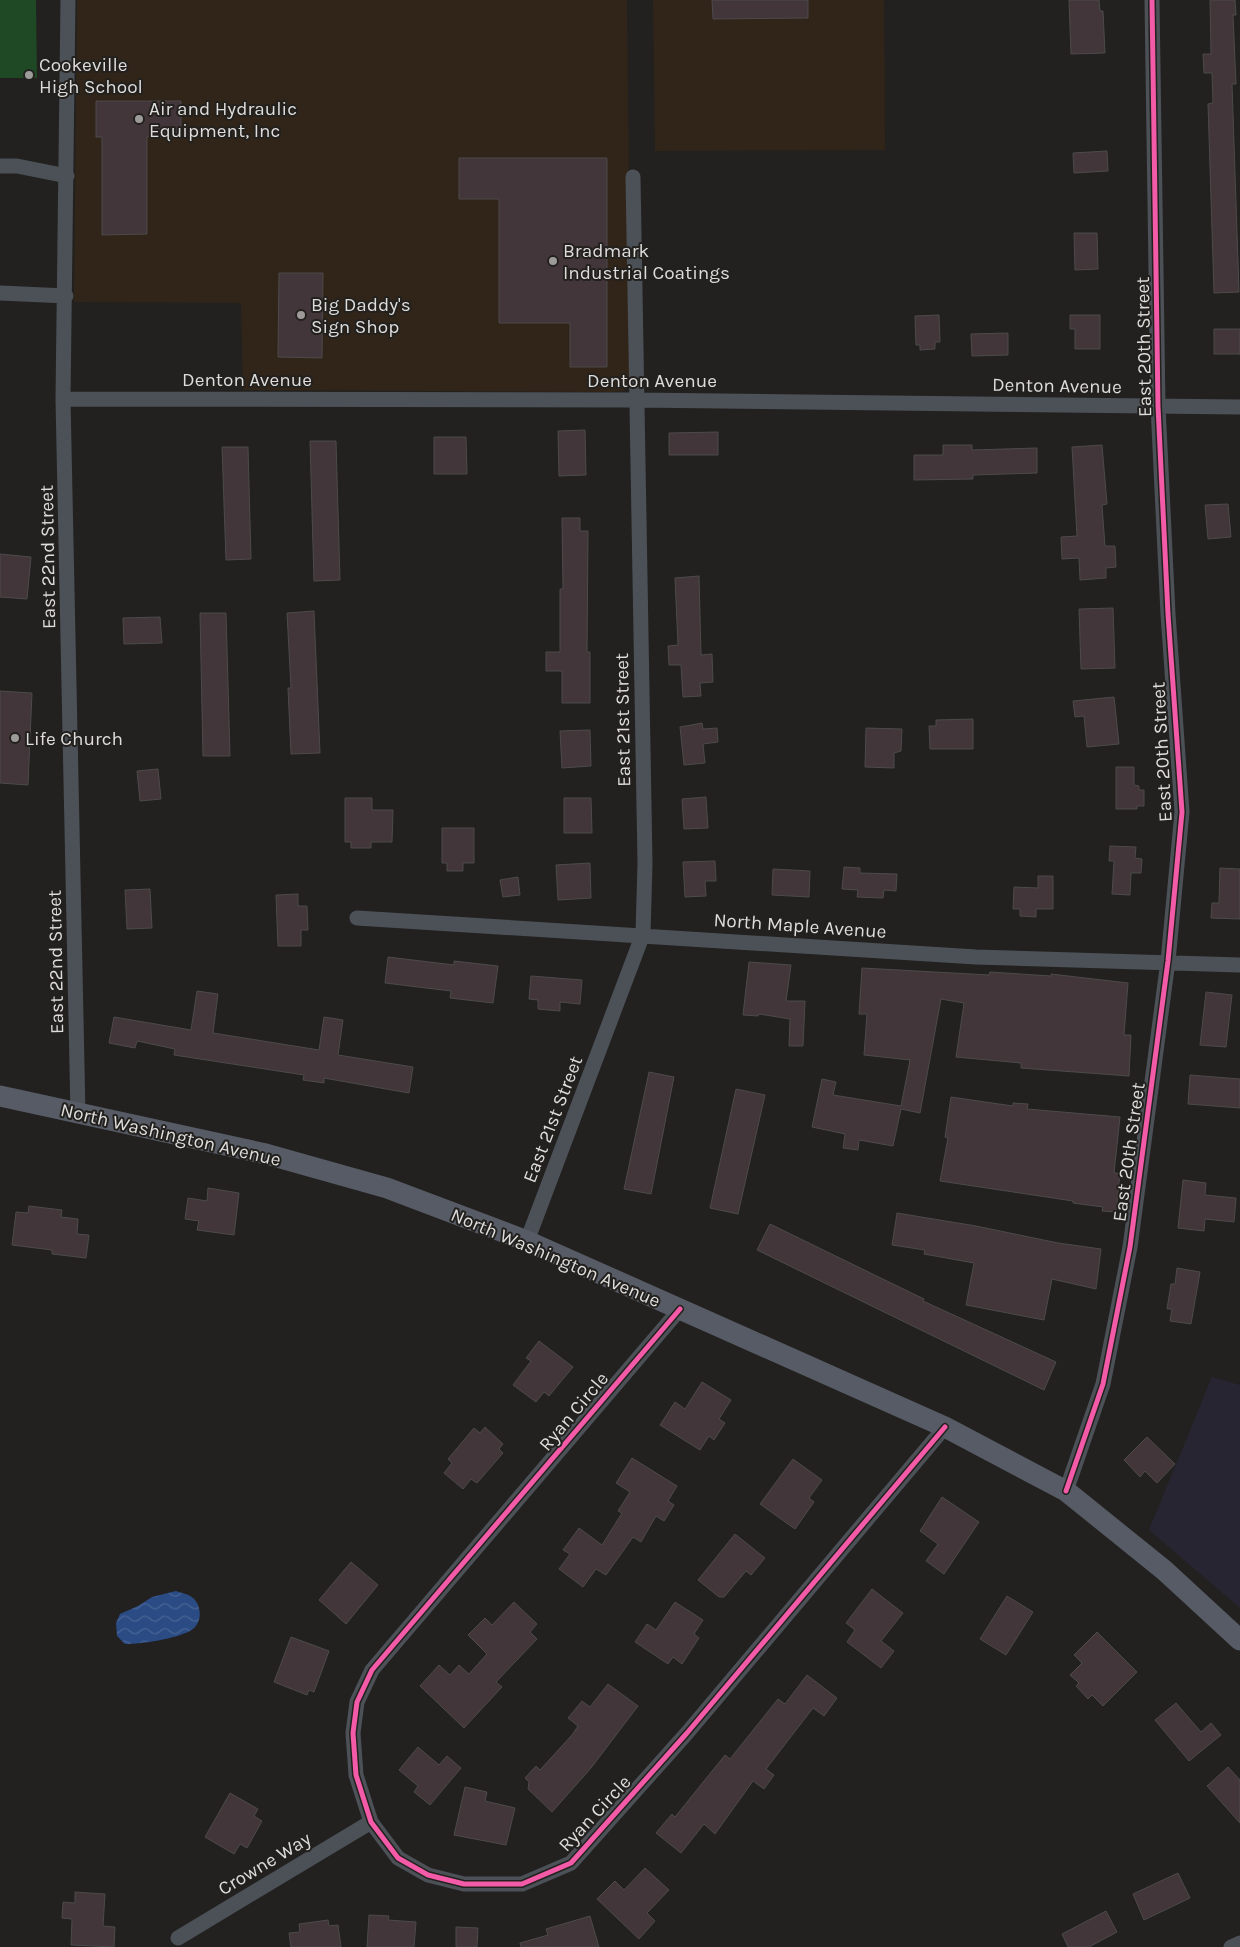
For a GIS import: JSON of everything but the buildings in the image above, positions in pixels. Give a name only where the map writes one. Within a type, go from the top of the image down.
[{"type":"main road","name":"North Washington Avenue","points":[[0,1096],[266,1154],[378,1186],[527,1241],[945,1427],[1066,1491],[1164,1570],[1240,1640]]},
{"type":"street","name":"East 22nd Street","points":[[68,0],[66,296],[63,399],[78,1114]]},
{"type":"street","name":"East 20th Street","points":[[1066,1491],[1103,1384],[1130,1247],[1168,961],[1182,812],[1168,614],[1158,406],[1152,0]]},
{"type":"street","points":[[0,166],[17,166],[67,176]]},
{"type":"street","name":"East 21st Street","points":[[527,1241],[643,934],[645,863],[635,400],[633,177]]},
{"type":"street","points":[[0,293],[66,296]]},
{"type":"street","name":"Denton Avenue","points":[[63,399],[635,400],[1240,407]]},
{"type":"street","name":"North Maple Avenue","points":[[357,918],[643,934],[976,957],[1168,961],[1240,965]]},
{"type":"street","name":"Ryan Circle","points":[[680,1309],[372,1670],[357,1702],[353,1732],[356,1774],[371,1822],[398,1858],[428,1875],[464,1884],[522,1884],[571,1863],[687,1733],[945,1427]]},
{"type":"street","name":"Crowne Way","points":[[178,1938],[371,1822]]},
{"type":"street","points":[[1231,1947],[1240,1943]]},
{"type":"shaded area","points":[[77,0],[627,0],[631,375],[629,386],[623,391],[613,392],[243,390],[241,303],[74,302]]},
{"type":"shaded area","points":[[653,0],[884,0],[885,150],[655,151]]},
{"type":"shaded area","points":[[1212,1377],[1240,1385],[1240,1608],[1149,1530]]},
{"type":"green space","points":[[0,0],[36,0],[37,78],[0,78]]},
{"type":"water","points":[[176,1591],[191,1597],[198,1606],[200,1616],[194,1628],[176,1636],[140,1643],[125,1644],[117,1636],[116,1623],[120,1614],[152,1597]]},
{"type":"cycle path","points":[[1066,1491],[1103,1384],[1130,1247],[1168,961],[1182,812],[1168,614],[1158,406],[1152,0]]},
{"type":"cycle path","points":[[680,1309],[372,1670],[357,1702],[353,1733],[356,1775],[371,1822],[398,1858],[428,1875],[464,1884],[522,1884],[571,1863],[687,1733],[945,1427]]},
{"type":"place","name":"Cookeville High School","points":[[29,75]]},
{"type":"place","name":"Air and Hydraulic Equipment, Inc","points":[[139,119]]},
{"type":"place","name":"Bradmark Industrial Coatings","points":[[553,261]]},
{"type":"place","name":"Big Daddy's Sign Shop","points":[[301,315]]},
{"type":"place","name":"Life Church","points":[[15,738]]}]
